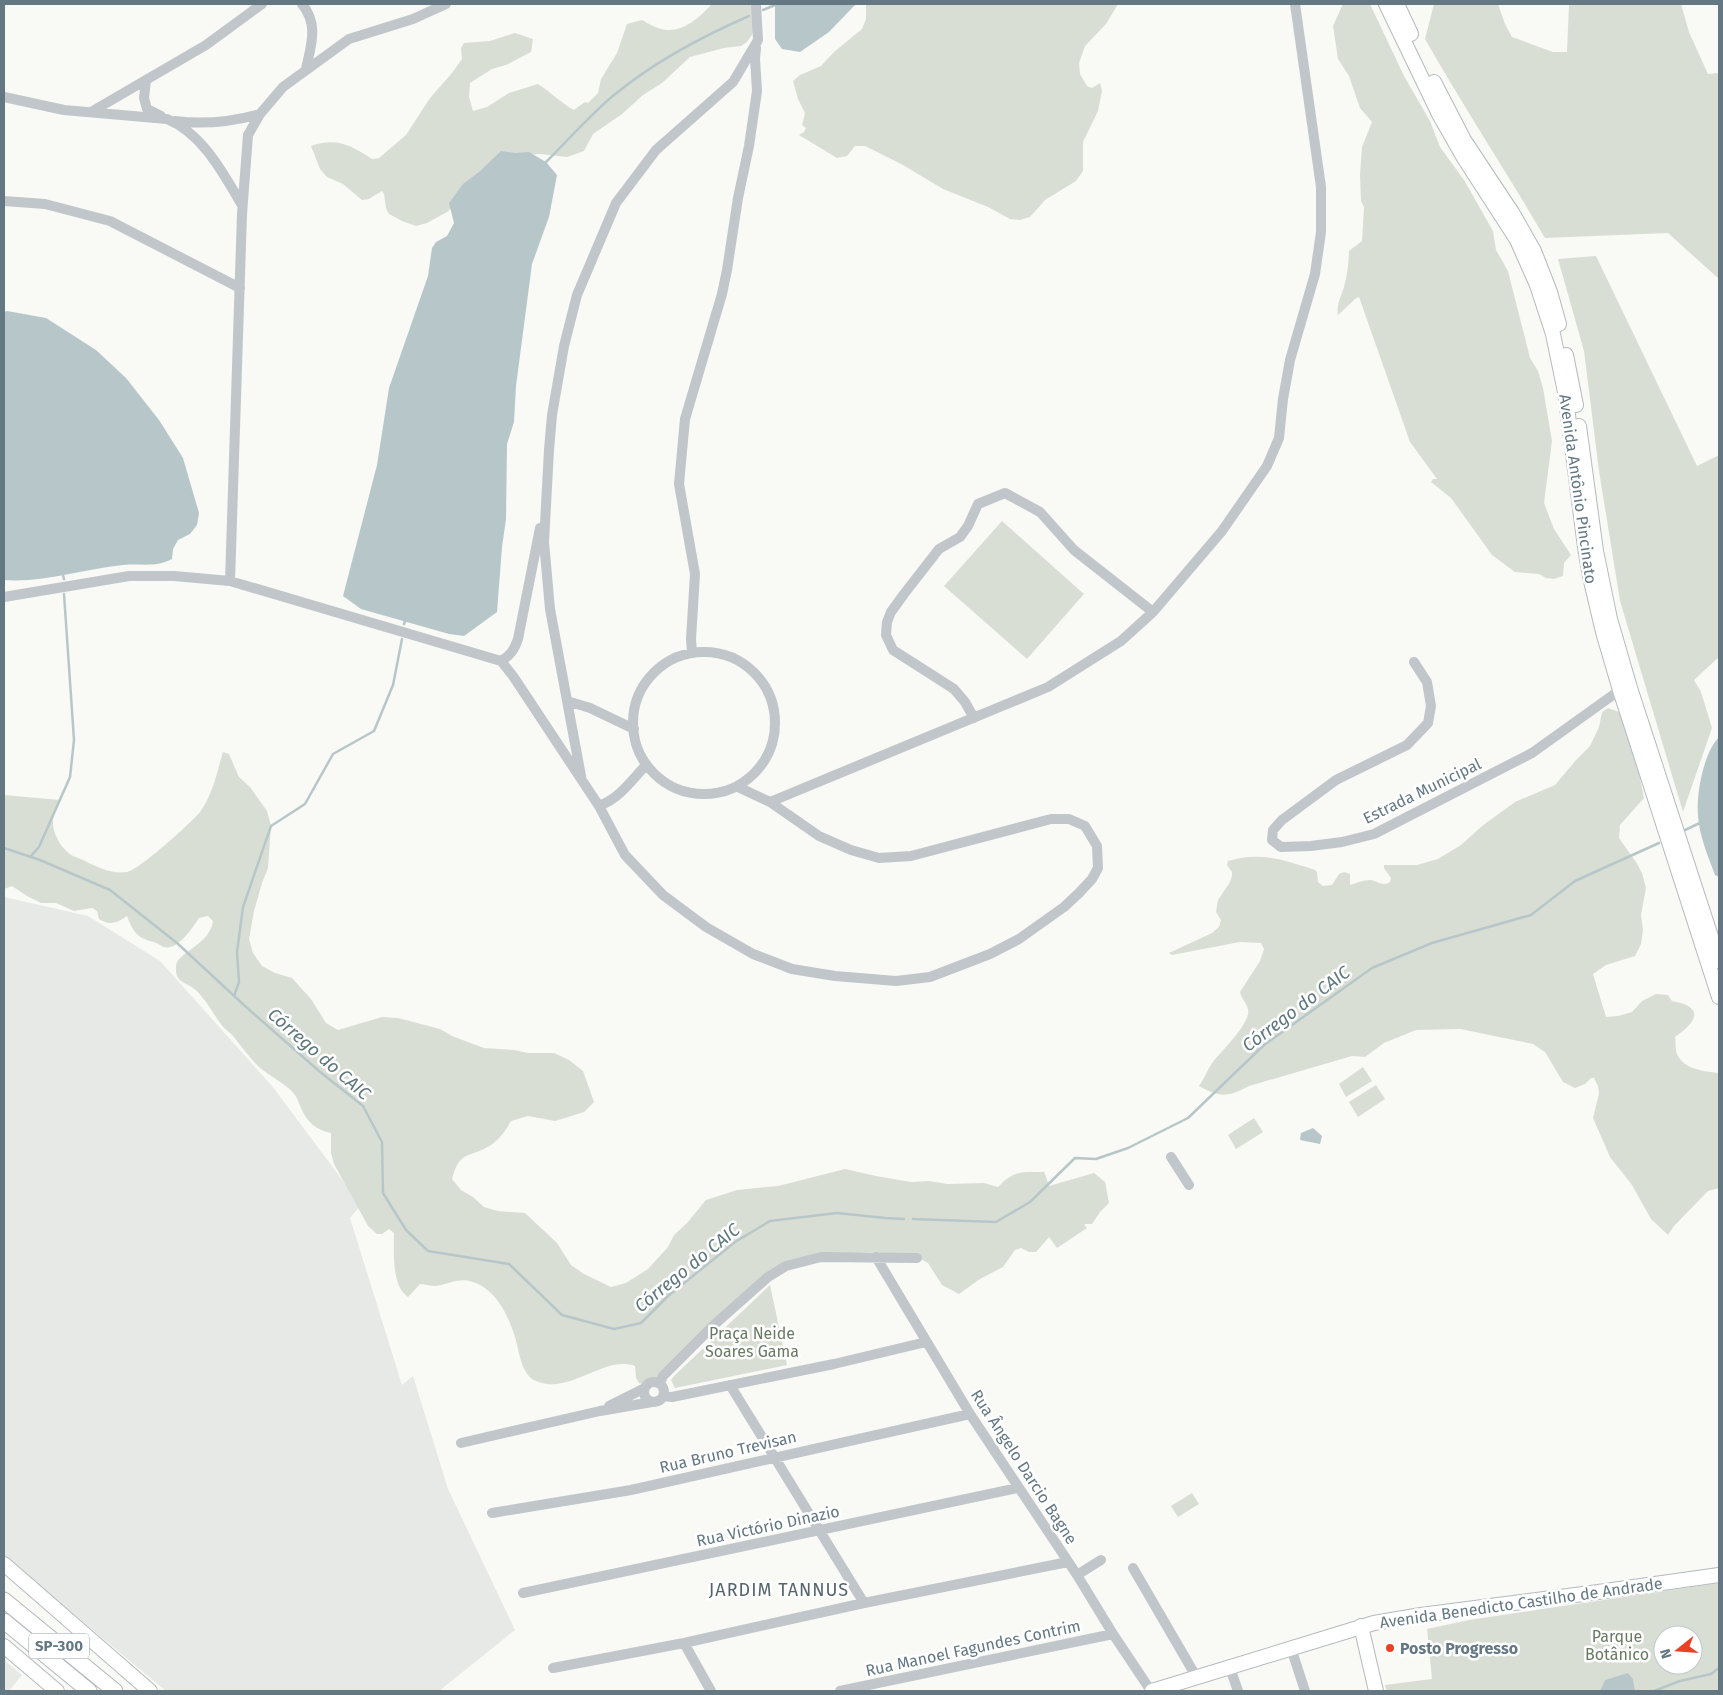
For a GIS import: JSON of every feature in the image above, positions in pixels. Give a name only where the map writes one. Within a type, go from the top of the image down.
[{"type":"highway","name":"SP-300","points":[[4,1600],[114,1691]]},
{"type":"highway","name":"SP-300","points":[[4,1621],[90,1691]]},
{"type":"main road","name":"Avenida Antônio Pincinato","points":[[1386,4],[1439,114],[1464,158],[1518,240],[1537,285],[1553,334],[1564,392],[1590,577],[1603,632],[1719,997]]},
{"type":"main road","name":"Avenida Antônio Pincinato","points":[[1397,4],[1432,79],[1464,140],[1513,214],[1534,251],[1550,292],[1563,338],[1573,385],[1596,551],[1610,619],[1644,732],[1719,960]]},
{"type":"main road","points":[[4,1564],[150,1691]]},
{"type":"main road","name":"Avenida Benedicto Castilho de Andrade","points":[[1152,1691],[1173,1688],[1197,1678],[1362,1626],[1421,1615],[1591,1594],[1719,1575]]},
{"type":"main road","points":[[1362,1626],[1376,1691]]},
{"type":"main road","points":[[4,1646],[57,1691]]},
{"type":"street","points":[[91,112],[206,45],[262,4]]},
{"type":"street","points":[[302,4],[309,12],[313,27],[306,69]]},
{"type":"street","points":[[230,581],[242,205],[248,135],[260,114],[283,86],[349,39],[413,19],[446,4]]},
{"type":"street","points":[[692,653],[691,639],[695,574],[679,484],[685,419],[726,278],[757,91],[755,75],[758,40],[756,4]]},
{"type":"street","points":[[770,802],[1048,687],[1121,641],[1153,612],[1222,531],[1266,466],[1279,438],[1282,399],[1290,360],[1315,274],[1320,232],[1321,187],[1295,4]]},
{"type":"street","points":[[582,782],[550,609],[544,542],[552,415],[564,346],[577,295],[616,203],[656,150],[733,82],[758,40]]},
{"type":"street","points":[[742,69],[755,75]]},
{"type":"street","points":[[146,80],[144,98],[148,109],[167,120],[181,125],[213,157],[242,205]]},
{"type":"street","points":[[4,98],[64,110],[208,124],[239,120],[260,114]]},
{"type":"street","points":[[4,201],[45,204],[110,221],[240,288]]},
{"type":"street","points":[[974,718],[965,702],[954,689],[893,650],[886,635],[887,622],[900,600],[940,549],[960,537],[968,526],[978,504],[1005,493],[1040,512],[1074,550],[1153,612]]},
{"type":"street","points":[[501,661],[514,650],[518,640],[546,498]]},
{"type":"street","points":[[4,597],[129,576],[174,576],[230,581],[501,661],[513,676],[599,806],[625,855],[663,895],[699,922],[753,954],[792,969],[835,976],[896,981],[930,977],[990,954],[1019,938],[1064,907],[1092,879],[1098,868],[1097,846],[1085,826],[1069,819],[1051,819],[912,856],[879,858],[851,850],[819,836],[770,802],[738,786]]},
{"type":"street","points":[[715,652],[736,659],[754,672],[767,690],[775,711],[775,734],[768,755],[756,773],[738,786],[719,794],[698,795],[678,790],[660,780],[646,765],[638,748],[634,729],[635,708],[642,688],[655,672],[672,659],[692,653],[715,652]]},
{"type":"street","name":"Estrada Municipal","points":[[1414,662],[1427,682],[1431,706],[1428,723],[1407,745],[1336,780],[1282,820],[1273,830],[1272,840],[1281,847],[1342,842],[1374,834],[1532,753],[1620,690]]},
{"type":"street","points":[[567,701],[590,708],[634,729]]},
{"type":"street","points":[[599,806],[620,795],[646,765]]},
{"type":"street","points":[[1171,1157],[1190,1186]]},
{"type":"street","points":[[660,1383],[663,1376],[715,1324],[778,1270],[795,1262],[821,1257],[917,1258]]},
{"type":"street","name":"Rua Ângelo Darcio Bagne","points":[[876,1257],[970,1414],[1152,1691]]},
{"type":"street","points":[[664,1396],[672,1397],[834,1364],[926,1342]]},
{"type":"street","points":[[461,1443],[600,1411],[659,1401],[664,1396],[664,1388],[660,1383],[653,1381],[645,1388],[600,1411]]},
{"type":"street","points":[[730,1385],[864,1603]]},
{"type":"street","points":[[645,1388],[644,1395],[652,1402]]},
{"type":"street","name":"Rua Bruno Trevisan","points":[[492,1514],[631,1490],[970,1414]]},
{"type":"street","name":"Rua Victório Dinazio","points":[[523,1593],[1018,1488]]},
{"type":"street","points":[[1077,1575],[1101,1560]]},
{"type":"street","points":[[553,1668],[684,1644],[864,1603],[1068,1562]]},
{"type":"street","points":[[1133,1568],[1197,1678]]},
{"type":"street","name":"Rua Manoel Fagundes Contrim","points":[[840,1691],[1113,1634]]},
{"type":"street","points":[[684,1644],[711,1691]]},
{"type":"street","points":[[1291,1648],[1305,1691]]},
{"type":"street","points":[[1230,1668],[1238,1691]]},
{"type":"shaded area","points":[[775,4],[856,4],[829,32],[800,52],[782,49],[775,39]]},
{"type":"shaded area","points":[[501,151],[529,152],[546,162],[557,175],[549,217],[532,264],[516,386],[514,422],[507,444],[506,519],[497,612],[464,636],[449,634],[361,609],[343,596],[377,465],[389,388],[428,276],[432,248],[436,242],[447,236],[454,223],[449,203],[463,184]]},
{"type":"shaded area","points":[[4,312],[46,318],[96,350],[126,378],[159,420],[183,458],[199,513],[197,525],[190,534],[178,540],[173,549],[172,559],[154,564],[108,567],[49,578],[4,580]]},
{"type":"shaded area","points":[[1719,737],[1719,877],[1715,875],[1700,830],[1698,796],[1705,762]]},
{"type":"shaded area","points":[[4,897],[88,916],[160,961],[272,1086],[361,1205],[350,1218],[402,1385],[413,1376],[448,1489],[515,1630],[439,1691],[166,1691],[4,1556]]},
{"type":"shaded area","points":[[1313,1128],[1322,1136],[1320,1144],[1300,1140],[1301,1133]]},
{"type":"shaded area","points":[[4,1660],[22,1675],[9,1691],[4,1691]]},
{"type":"shaded area","points":[[1628,1673],[1633,1679],[1635,1691],[1600,1691],[1605,1680]]},
{"type":"green space","points":[[712,4],[754,4],[755,24],[752,35],[747,42],[741,46],[724,48],[690,57],[662,83],[643,95],[622,114],[593,134],[584,151],[567,157],[540,154],[515,156],[447,212],[427,223],[416,226],[389,214],[382,191],[369,199],[362,200],[343,184],[327,177],[320,169],[311,146],[320,143],[336,142],[350,146],[372,159],[379,158],[406,135],[430,98],[452,73],[462,59],[461,48],[464,43],[490,41],[515,33],[533,39],[531,52],[506,65],[492,69],[470,83],[469,97],[473,111],[487,107],[509,93],[538,84],[574,110],[585,102],[588,103],[598,93],[601,79],[617,53],[627,24],[642,20],[661,29],[674,30],[693,22]]},
{"type":"green space","points":[[866,4],[1118,4],[1106,24],[1085,46],[1079,63],[1080,74],[1087,86],[1092,88],[1100,83],[1102,91],[1098,111],[1083,142],[1083,171],[1076,181],[1045,200],[1030,217],[1020,220],[1010,219],[988,207],[943,189],[903,165],[865,146],[855,146],[847,156],[837,158],[799,135],[806,128],[802,125],[805,113],[798,99],[793,81],[800,75],[821,66],[834,52],[862,29],[866,19]]},
{"type":"green space","points":[[1343,4],[1370,4],[1404,76],[1430,121],[1440,147],[1464,180],[1493,231],[1496,250],[1508,271],[1530,358],[1538,371],[1543,388],[1552,441],[1544,503],[1554,529],[1571,555],[1564,563],[1563,576],[1554,579],[1546,578],[1539,574],[1515,572],[1492,555],[1451,498],[1431,482],[1433,479],[1437,479],[1410,442],[1359,297],[1338,315],[1338,304],[1347,274],[1349,251],[1362,241],[1364,207],[1361,201],[1360,174],[1362,147],[1372,122],[1360,108],[1349,76],[1338,59],[1333,26]]},
{"type":"green space","points":[[1434,4],[1498,4],[1512,37],[1553,52],[1567,52],[1569,4],[1681,4],[1689,32],[1708,74],[1719,73],[1719,279],[1668,233],[1545,238],[1425,39]]},
{"type":"green space","points":[[1596,256],[1697,466],[1719,455],[1719,657],[1694,680],[1701,692],[1712,728],[1683,812],[1620,601],[1599,471],[1584,351],[1558,259]]},
{"type":"green space","points":[[1002,521],[1084,594],[1027,659],[944,586]]},
{"type":"green space","points":[[1608,708],[1619,712],[1624,722],[1640,776],[1644,798],[1620,825],[1619,838],[1642,873],[1646,888],[1641,915],[1643,930],[1641,944],[1635,956],[1606,965],[1593,974],[1606,1017],[1632,1012],[1642,1001],[1656,994],[1668,995],[1672,1001],[1686,1005],[1693,1010],[1694,1014],[1691,1023],[1675,1037],[1676,1050],[1680,1059],[1689,1067],[1719,1073],[1719,1188],[1708,1191],[1674,1226],[1668,1235],[1651,1219],[1632,1185],[1610,1157],[1593,1118],[1599,1093],[1594,1078],[1575,1088],[1563,1082],[1545,1052],[1533,1044],[1460,1029],[1416,1030],[1384,1043],[1365,1057],[1352,1056],[1249,1086],[1229,1094],[1213,1093],[1199,1086],[1213,1062],[1238,1033],[1246,1020],[1248,1008],[1240,992],[1260,961],[1264,949],[1261,943],[1240,942],[1172,955],[1169,953],[1212,933],[1219,927],[1221,920],[1216,912],[1218,900],[1232,876],[1232,872],[1227,865],[1228,861],[1250,857],[1282,860],[1315,870],[1318,882],[1323,886],[1332,885],[1339,874],[1344,872],[1350,874],[1350,885],[1370,880],[1382,884],[1390,882],[1391,878],[1384,865],[1417,865],[1438,859],[1461,845],[1482,826],[1515,802],[1555,785],[1590,746],[1599,727],[1602,712]]},
{"type":"green space","points":[[223,752],[229,754],[239,777],[250,787],[267,811],[271,826],[268,868],[254,911],[249,939],[253,953],[262,966],[275,973],[292,978],[311,999],[326,1023],[338,1030],[382,1017],[398,1018],[440,1029],[452,1036],[484,1048],[528,1053],[554,1053],[569,1060],[583,1071],[594,1102],[584,1112],[555,1121],[528,1116],[511,1121],[494,1143],[462,1159],[458,1163],[452,1179],[461,1190],[473,1197],[484,1207],[498,1211],[525,1213],[557,1243],[571,1265],[584,1274],[611,1287],[626,1283],[648,1269],[668,1247],[674,1235],[706,1200],[737,1190],[778,1186],[845,1169],[911,1182],[929,1181],[947,1184],[984,1183],[998,1187],[1009,1177],[1023,1172],[1044,1171],[1049,1186],[1094,1173],[1105,1182],[1109,1203],[1092,1224],[1084,1224],[1087,1228],[1057,1248],[1049,1237],[1036,1252],[1029,1252],[1021,1248],[1015,1250],[1003,1267],[980,1279],[959,1294],[942,1285],[928,1263],[915,1256],[871,1252],[825,1254],[780,1269],[655,1383],[647,1385],[639,1383],[636,1378],[635,1366],[623,1364],[611,1366],[561,1383],[549,1384],[536,1381],[531,1378],[523,1367],[514,1334],[504,1310],[494,1296],[481,1285],[463,1280],[435,1286],[420,1284],[408,1297],[403,1292],[396,1276],[394,1233],[389,1229],[382,1234],[377,1234],[368,1226],[334,1164],[331,1153],[331,1133],[321,1130],[309,1121],[291,1090],[258,1066],[222,1025],[198,992],[178,978],[176,966],[178,961],[200,942],[211,929],[213,921],[208,916],[199,918],[180,942],[164,947],[143,939],[136,934],[127,916],[117,922],[110,923],[99,919],[97,911],[92,908],[74,911],[56,903],[41,903],[12,886],[4,889],[4,795],[60,800],[54,815],[53,826],[56,836],[65,850],[73,856],[101,868],[116,872],[127,872],[153,855],[200,812],[217,775]]},
{"type":"green space","points":[[1363,1067],[1372,1081],[1346,1097],[1339,1084]]},
{"type":"green space","points":[[1376,1085],[1385,1099],[1358,1117],[1349,1102]]},
{"type":"green space","points":[[1254,1118],[1263,1132],[1236,1149],[1228,1135]]},
{"type":"green space","name":"Praça Neide Soares Gama","points":[[770,1285],[787,1365],[675,1388],[671,1380],[674,1376]]},
{"type":"green space","points":[[1192,1493],[1199,1504],[1178,1517],[1171,1506]]},
{"type":"green space","name":"Parque Botânico","points":[[1719,1583],[1719,1691],[1387,1691],[1385,1685],[1432,1679],[1427,1629],[1469,1620]]},
{"type":"waterway","points":[[763,10],[775,5]]},
{"type":"waterway","points":[[546,162],[596,111],[629,83],[679,51],[749,16]]},
{"type":"waterway","points":[[63,575],[64,579]]},
{"type":"waterway","points":[[30,857],[39,847],[70,777],[74,740],[64,594]]},
{"type":"waterway","points":[[234,996],[239,982],[237,952],[243,907],[271,826],[305,804],[333,754],[374,731],[393,685],[402,639]]},
{"type":"waterway","points":[[1683,831],[1702,822]]},
{"type":"waterway","name":"Córrego do CAIC","points":[[913,1219],[996,1222],[1030,1202],[1075,1158],[1096,1159],[1128,1148],[1188,1118],[1264,1045],[1372,968],[1432,943],[1531,915],[1575,881],[1659,843]]},
{"type":"waterway","name":"Córrego do CAIC","points":[[4,848],[40,860],[110,890],[177,943],[319,1071],[363,1106],[382,1142],[383,1193],[406,1230],[428,1251],[509,1264],[562,1315],[614,1329],[641,1323],[668,1296],[735,1242],[770,1221],[837,1213],[904,1219]]},
{"type":"waterway","points":[[1654,1691],[1680,1681],[1711,1674],[1719,1668]]},
{"type":"place","name":"Posto Progresso","points":[[1390,1648]]},
{"type":"district","name":"JARDIM TANNUS","points":[[779,1590]]}]
